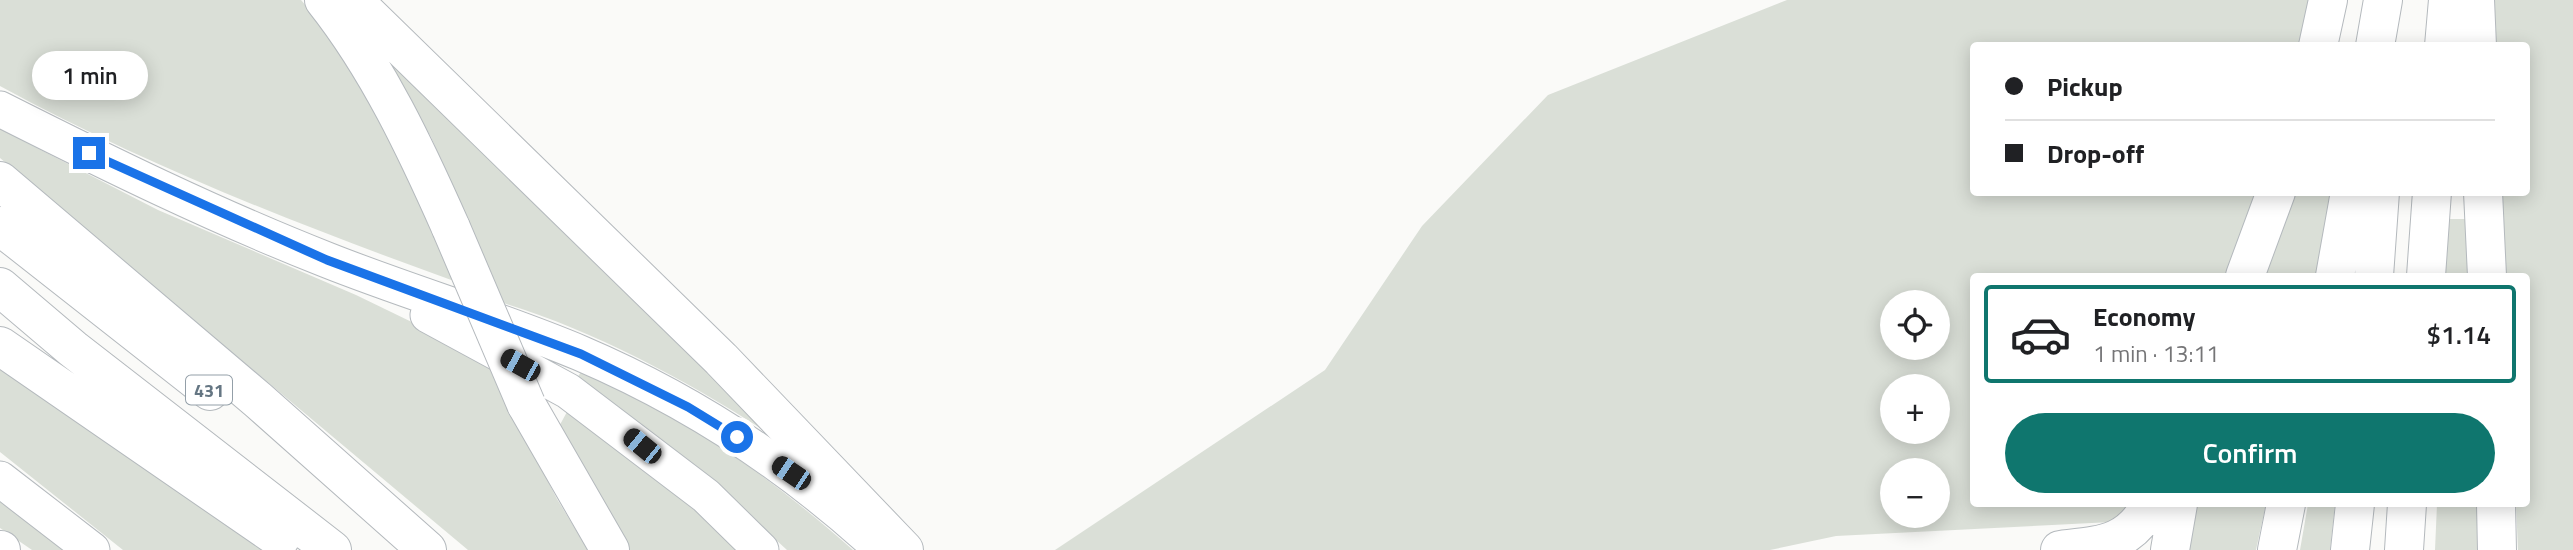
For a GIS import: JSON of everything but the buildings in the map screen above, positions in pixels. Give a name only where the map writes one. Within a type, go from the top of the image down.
[{"type":"highway","points":[[324,0],[373,71],[428,177],[526,404],[611,550]]},
{"type":"highway","points":[[354,0],[721,359],[904,550]]},
{"type":"highway","points":[[2319,42],[2328,0]]},
{"type":"highway","points":[[2376,42],[2383,0]]},
{"type":"highway","points":[[2392,42],[2396,0]]},
{"type":"highway","points":[[2444,42],[2448,0]]},
{"type":"highway","points":[[2475,0],[2477,42]]},
{"type":"highway","points":[[0,181],[258,400],[427,550]]},
{"type":"highway","points":[[2246,273],[2275,196]]},
{"type":"highway","points":[[2336,273],[2349,196]]},
{"type":"highway","points":[[2374,273],[2380,196]]},
{"type":"highway","points":[[2426,273],[2432,196]]},
{"type":"highway","points":[[2483,196],[2487,273]]},
{"type":"highway","name":"431","points":[[0,226],[121,324],[421,550]]},
{"type":"highway","name":"431","points":[[0,287],[73,349],[332,550]]},
{"type":"highway","points":[[0,346],[296,550]]},
{"type":"highway","points":[[2060,550],[2108,545],[2128,534],[2143,519],[2149,507]]},
{"type":"highway","points":[[2170,550],[2177,507]]},
{"type":"highway","points":[[2277,550],[2285,507]]},
{"type":"highway","points":[[2350,550],[2354,507]]},
{"type":"highway","points":[[2404,550],[2407,507]]},
{"type":"highway","points":[[2496,507],[2497,550]]},
{"type":"main road","points":[[0,109],[111,164],[327,260],[581,354],[688,407],[791,473],[883,550]]},
{"type":"main road","points":[[327,260],[568,391],[706,496],[761,550]]},
{"type":"main road","points":[[0,479],[92,550]]},
{"type":"shaded area","points":[[0,0],[301,0],[350,64],[371,99],[407,170],[454,281],[338,238],[167,168],[0,86]]},
{"type":"shaded area","points":[[1787,0],[2310,0],[2302,42],[1970,42],[1970,196],[2261,196],[2232,273],[1970,273],[1970,507],[2133,507],[2112,522],[1836,536],[1770,550],[1055,550],[1325,370],[1422,226],[1548,95]]},
{"type":"shaded area","points":[[2494,0],[2573,0],[2573,550],[2518,550],[2516,507],[2530,507],[2530,273],[2506,273],[2502,196],[2530,196],[2530,42],[2496,42]]},
{"type":"shaded area","points":[[367,34],[799,454],[730,409],[656,367],[579,331],[503,303],[431,137]]},
{"type":"shaded area","points":[[0,129],[158,210],[356,295],[484,357],[557,499],[588,550],[468,550],[0,158]]},
{"type":"shaded area","points":[[2292,196],[2334,196],[2319,273],[2265,273]]},
{"type":"shaded area","points":[[2444,219],[2470,219],[2471,273],[2443,273]]},
{"type":"shaded area","points":[[0,363],[266,550],[123,550],[0,452]]},
{"type":"shaded area","points":[[584,367],[656,406],[724,449],[822,523],[853,550],[787,550],[721,489],[574,383]]},
{"type":"shaded area","points":[[568,410],[699,512],[737,550],[627,550],[556,432]]},
{"type":"shaded area","points":[[0,500],[66,550],[32,550],[0,528]]},
{"type":"shaded area","points":[[2196,507],[2265,507],[2256,550],[2187,550]]},
{"type":"shaded area","points":[[2307,507],[2335,507],[2330,550],[2300,550]]},
{"type":"shaded area","points":[[2437,507],[2477,507],[2478,550],[2435,550]]},
{"type":"route","points":[[89,153],[327,260],[581,354],[688,407],[737,437]]}]
